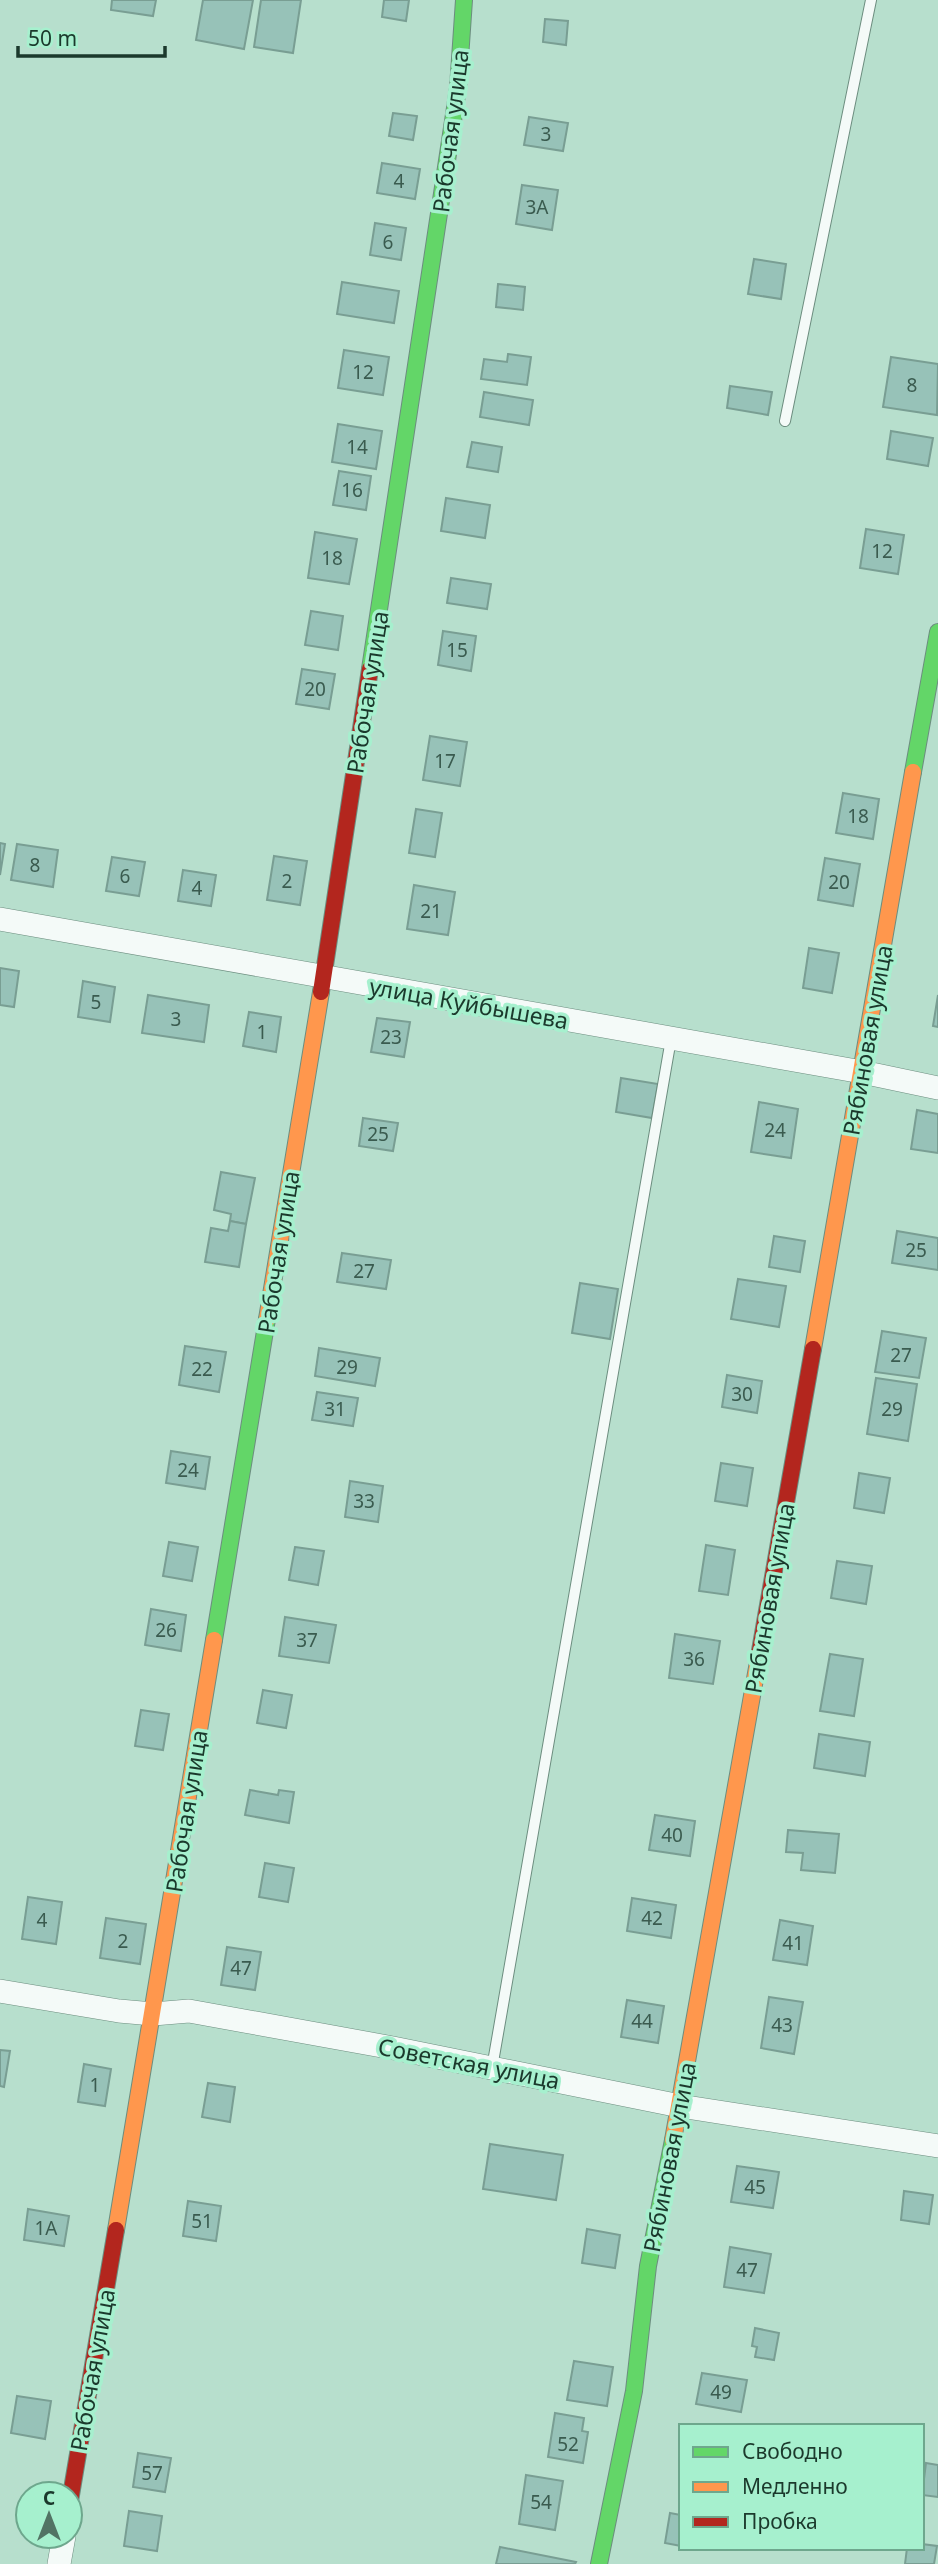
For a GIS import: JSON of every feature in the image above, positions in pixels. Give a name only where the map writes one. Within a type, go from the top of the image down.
[{"type":"street","name":"Рабочая улица","points":[[74,2480],[323,978],[458,88],[464,0]]},
{"type":"street","name":"Рябиновая улица","points":[[599,2564],[634,2391],[648,2266],[680,2106],[938,632]]},
{"type":"street","name":"улица Куйбышева","points":[[0,919],[862,1072],[938,1088]]},
{"type":"street","name":"Советская улица","points":[[0,1991],[119,2011],[153,2014],[188,2011],[680,2106],[938,2146]]},
{"type":"lane","points":[[785,421],[871,0]]},
{"type":"lane","points":[[492,2068],[671,1039]]},
{"type":"building","points":[[112,0],[156,0],[153,16],[111,10]]},
{"type":"building","points":[[203,0],[253,0],[244,49],[196,40]]},
{"type":"building","points":[[261,0],[301,0],[293,53],[254,47]]},
{"type":"building","points":[[384,0],[409,0],[406,21],[382,17]]},
{"type":"building","points":[[545,19],[568,21],[566,45],[543,42]]},
{"type":"building","points":[[393,113],[417,116],[413,140],[389,136]]},
{"type":"building","points":[[529,117],[568,123],[563,151],[524,145]]},
{"type":"building","points":[[382,163],[420,169],[415,199],[377,193]]},
{"type":"building","points":[[522,185],[558,190],[552,230],[516,224]]},
{"type":"building","points":[[375,223],[406,228],[401,260],[370,255]]},
{"type":"building","points":[[754,259],[786,264],[781,299],[748,294]]},
{"type":"building","points":[[342,282],[399,291],[394,323],[337,314]]},
{"type":"building","points":[[498,284],[525,287],[523,310],[496,307]]},
{"type":"building","points":[[344,350],[389,357],[383,395],[338,388]]},
{"type":"building","points":[[508,354],[531,357],[527,385],[481,379],[484,359],[507,362]]},
{"type":"building","points":[[891,357],[938,364],[937,415],[883,407]]},
{"type":"building","points":[[730,386],[772,392],[768,415],[727,408]]},
{"type":"building","points":[[484,392],[533,400],[529,425],[480,417]]},
{"type":"building","points":[[338,424],[382,431],[376,469],[332,462]]},
{"type":"building","points":[[891,431],[933,438],[928,466],[887,459]]},
{"type":"building","points":[[472,442],[502,447],[498,472],[467,467]]},
{"type":"building","points":[[339,471],[371,476],[366,510],[333,505]]},
{"type":"building","points":[[446,498],[490,505],[485,538],[441,531]]},
{"type":"building","points":[[866,529],[904,535],[898,574],[860,568]]},
{"type":"building","points":[[315,532],[357,539],[349,584],[308,578]]},
{"type":"building","points":[[451,578],[491,584],[487,609],[447,603]]},
{"type":"building","points":[[311,611],[343,616],[338,650],[305,645]]},
{"type":"building","points":[[443,631],[476,636],[471,671],[438,665]]},
{"type":"building","points":[[302,669],[335,674],[329,709],[296,704]]},
{"type":"building","points":[[430,736],[467,742],[460,786],[423,780]]},
{"type":"building","points":[[843,793],[879,799],[873,839],[836,833]]},
{"type":"building","points":[[416,809],[442,813],[435,857],[409,853]]},
{"type":"building","points":[[0,843],[5,844],[0,875]]},
{"type":"building","points":[[17,844],[58,850],[53,887],[11,880]]},
{"type":"building","points":[[274,856],[307,861],[300,905],[267,900]]},
{"type":"building","points":[[112,857],[145,862],[139,896],[106,891]]},
{"type":"building","points":[[825,858],[860,864],[853,906],[818,900]]},
{"type":"building","points":[[183,870],[216,875],[211,906],[178,901]]},
{"type":"building","points":[[414,885],[455,892],[448,935],[407,929]]},
{"type":"building","points":[[809,948],[839,953],[832,993],[803,988]]},
{"type":"building","points":[[0,968],[19,971],[14,1007],[0,1005]]},
{"type":"building","points":[[83,981],[115,987],[110,1022],[78,1017]]},
{"type":"building","points":[[148,995],[209,1005],[204,1042],[142,1033]]},
{"type":"building","points":[[938,995],[938,1027],[933,1026]]},
{"type":"building","points":[[249,1012],[281,1017],[276,1052],[243,1046]]},
{"type":"building","points":[[377,1018],[410,1022],[404,1057],[371,1052]]},
{"type":"building","points":[[621,1078],[658,1084],[652,1118],[616,1112]]},
{"type":"building","points":[[759,1102],[798,1109],[791,1158],[751,1152]]},
{"type":"building","points":[[917,1110],[938,1114],[938,1153],[911,1149]]},
{"type":"building","points":[[363,1118],[398,1123],[393,1151],[359,1146]]},
{"type":"building","points":[[221,1172],[255,1178],[246,1224],[230,1221],[231,1214],[214,1210]]},
{"type":"building","points":[[230,1221],[246,1224],[239,1267],[205,1262],[211,1228],[228,1231]]},
{"type":"building","points":[[897,1231],[938,1238],[938,1270],[892,1263]]},
{"type":"building","points":[[774,1236],[805,1241],[800,1272],[769,1267]]},
{"type":"building","points":[[342,1253],[391,1260],[386,1289],[337,1282]]},
{"type":"building","points":[[738,1279],[786,1286],[779,1327],[731,1319]]},
{"type":"building","points":[[580,1283],[618,1289],[610,1339],[572,1333]]},
{"type":"building","points":[[882,1331],[926,1338],[919,1378],[875,1372]]},
{"type":"building","points":[[185,1346],[226,1352],[219,1392],[179,1385]]},
{"type":"building","points":[[319,1348],[380,1358],[375,1386],[315,1376]]},
{"type":"building","points":[[727,1375],[762,1381],[757,1413],[722,1407]]},
{"type":"building","points":[[876,1378],[917,1384],[908,1441],[867,1434]]},
{"type":"building","points":[[317,1392],[358,1398],[353,1426],[312,1420]]},
{"type":"building","points":[[171,1451],[210,1457],[205,1489],[166,1483]]},
{"type":"building","points":[[721,1463],[753,1468],[747,1506],[715,1501]]},
{"type":"building","points":[[859,1473],[890,1478],[884,1513],[854,1508]]},
{"type":"building","points":[[350,1481],[383,1486],[378,1522],[345,1517]]},
{"type":"building","points":[[169,1542],[198,1547],[192,1581],[163,1576]]},
{"type":"building","points":[[706,1545],[735,1550],[728,1595],[699,1591]]},
{"type":"building","points":[[295,1547],[324,1551],[318,1585],[289,1580]]},
{"type":"building","points":[[837,1561],[872,1566],[866,1604],[831,1598]]},
{"type":"building","points":[[151,1609],[186,1615],[181,1651],[145,1645]]},
{"type":"building","points":[[285,1617],[336,1625],[329,1663],[279,1656]]},
{"type":"building","points":[[675,1634],[720,1641],[713,1684],[669,1678]]},
{"type":"building","points":[[830,1654],[863,1659],[854,1716],[820,1711]]},
{"type":"building","points":[[263,1690],[292,1695],[286,1728],[257,1723]]},
{"type":"building","points":[[141,1710],[169,1714],[163,1750],[135,1746]]},
{"type":"building","points":[[819,1734],[870,1742],[865,1776],[814,1768]]},
{"type":"building","points":[[250,1790],[278,1795],[279,1790],[294,1792],[289,1823],[245,1815]]},
{"type":"building","points":[[655,1815],[695,1821],[690,1856],[649,1850]]},
{"type":"building","points":[[788,1830],[839,1834],[835,1873],[801,1870],[803,1853],[786,1852]]},
{"type":"building","points":[[265,1863],[294,1868],[288,1902],[259,1897]]},
{"type":"building","points":[[28,1897],[62,1902],[56,1944],[22,1939]]},
{"type":"building","points":[[632,1898],[676,1905],[671,1938],[627,1931]]},
{"type":"building","points":[[106,1918],[146,1924],[140,1964],[100,1958]]},
{"type":"building","points":[[780,1920],[813,1926],[807,1965],[773,1960]]},
{"type":"building","points":[[227,1947],[261,1952],[255,1990],[221,1985]]},
{"type":"building","points":[[769,1997],[803,2002],[794,2054],[761,2048]]},
{"type":"building","points":[[627,2000],[664,2006],[658,2043],[621,2037]]},
{"type":"building","points":[[0,2050],[10,2051],[4,2087],[0,2086]]},
{"type":"building","points":[[84,2064],[111,2069],[105,2106],[78,2102]]},
{"type":"building","points":[[208,2083],[235,2087],[230,2122],[202,2117]]},
{"type":"building","points":[[490,2144],[563,2155],[556,2200],[483,2189]]},
{"type":"building","points":[[737,2166],[779,2172],[773,2208],[731,2202]]},
{"type":"building","points":[[904,2191],[933,2195],[929,2224],[901,2220]]},
{"type":"building","points":[[188,2201],[221,2206],[216,2241],[183,2236]]},
{"type":"building","points":[[28,2209],[69,2216],[64,2246],[24,2240]]},
{"type":"building","points":[[587,2229],[620,2235],[615,2268],[582,2263]]},
{"type":"building","points":[[730,2247],[771,2254],[764,2293],[724,2287]]},
{"type":"building","points":[[755,2328],[779,2333],[774,2360],[755,2357],[757,2347],[752,2346]]},
{"type":"building","points":[[574,2361],[613,2367],[607,2406],[567,2400]]},
{"type":"building","points":[[702,2373],[747,2380],[741,2412],[696,2404]]},
{"type":"building","points":[[17,2396],[51,2401],[45,2439],[11,2433]]},
{"type":"building","points":[[555,2413],[584,2418],[582,2431],[588,2432],[583,2463],[548,2457]]},
{"type":"building","points":[[138,2453],[171,2458],[165,2492],[133,2487]]},
{"type":"building","points":[[926,2463],[938,2465],[938,2497],[924,2495]]},
{"type":"building","points":[[526,2475],[563,2481],[555,2530],[519,2524]]},
{"type":"building","points":[[129,2511],[162,2516],[157,2551],[124,2546]]},
{"type":"building","points":[[670,2513],[679,2515],[679,2546],[665,2543]]},
{"type":"building","points":[[924,2544],[937,2546],[934,2564],[905,2564],[907,2550],[924,2550]]},
{"type":"building","points":[[500,2547],[576,2562],[496,2564]]},
{"type":"traffic: fast","points":[[370,669],[458,88],[464,0]]},
{"type":"traffic: fast","points":[[913,772],[938,632]]},
{"type":"traffic: fast","points":[[214,1640],[267,1319]]},
{"type":"traffic: fast","points":[[599,2564],[634,2391],[648,2266],[673,2140]]},
{"type":"traffic: slow","points":[[813,1349],[913,772]]},
{"type":"traffic: slow","points":[[267,1319],[321,992]]},
{"type":"traffic: slow","points":[[116,2230],[214,1640]]},
{"type":"traffic: slow","points":[[673,2140],[758,1662]]},
{"type":"traffic: jam","points":[[321,992],[370,669]]},
{"type":"traffic: jam","points":[[758,1662],[813,1349]]},
{"type":"traffic: jam","points":[[74,2480],[116,2230]]}]
